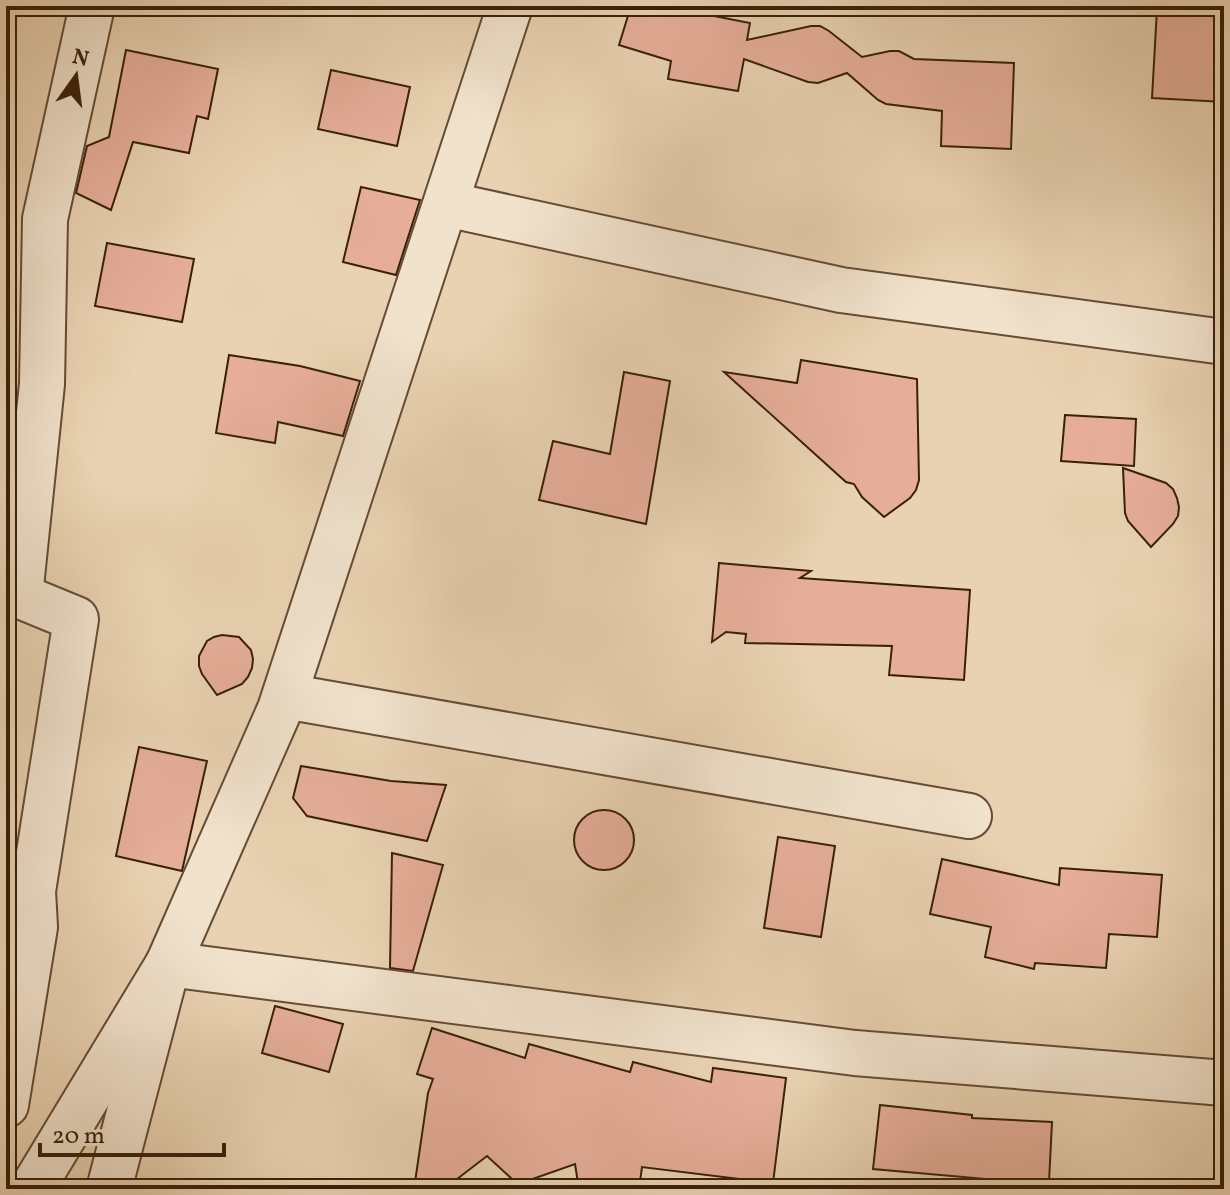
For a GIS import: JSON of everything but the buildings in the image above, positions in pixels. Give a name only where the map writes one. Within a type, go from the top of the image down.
[{"type":"street","points":[[6,1105],[20,924],[33,891],[76,619],[13,595],[42,384],[45,219],[92,6]]},
{"type":"street","points":[[32,1189],[168,964],[285,696],[510,6]]},
{"type":"street","points":[[446,204],[841,290],[1224,342]]},
{"type":"street","points":[[285,696],[969,816]]},
{"type":"street","points":[[168,964],[855,1053],[1224,1083]]},
{"type":"street","points":[[109,1189],[168,964]]}]
